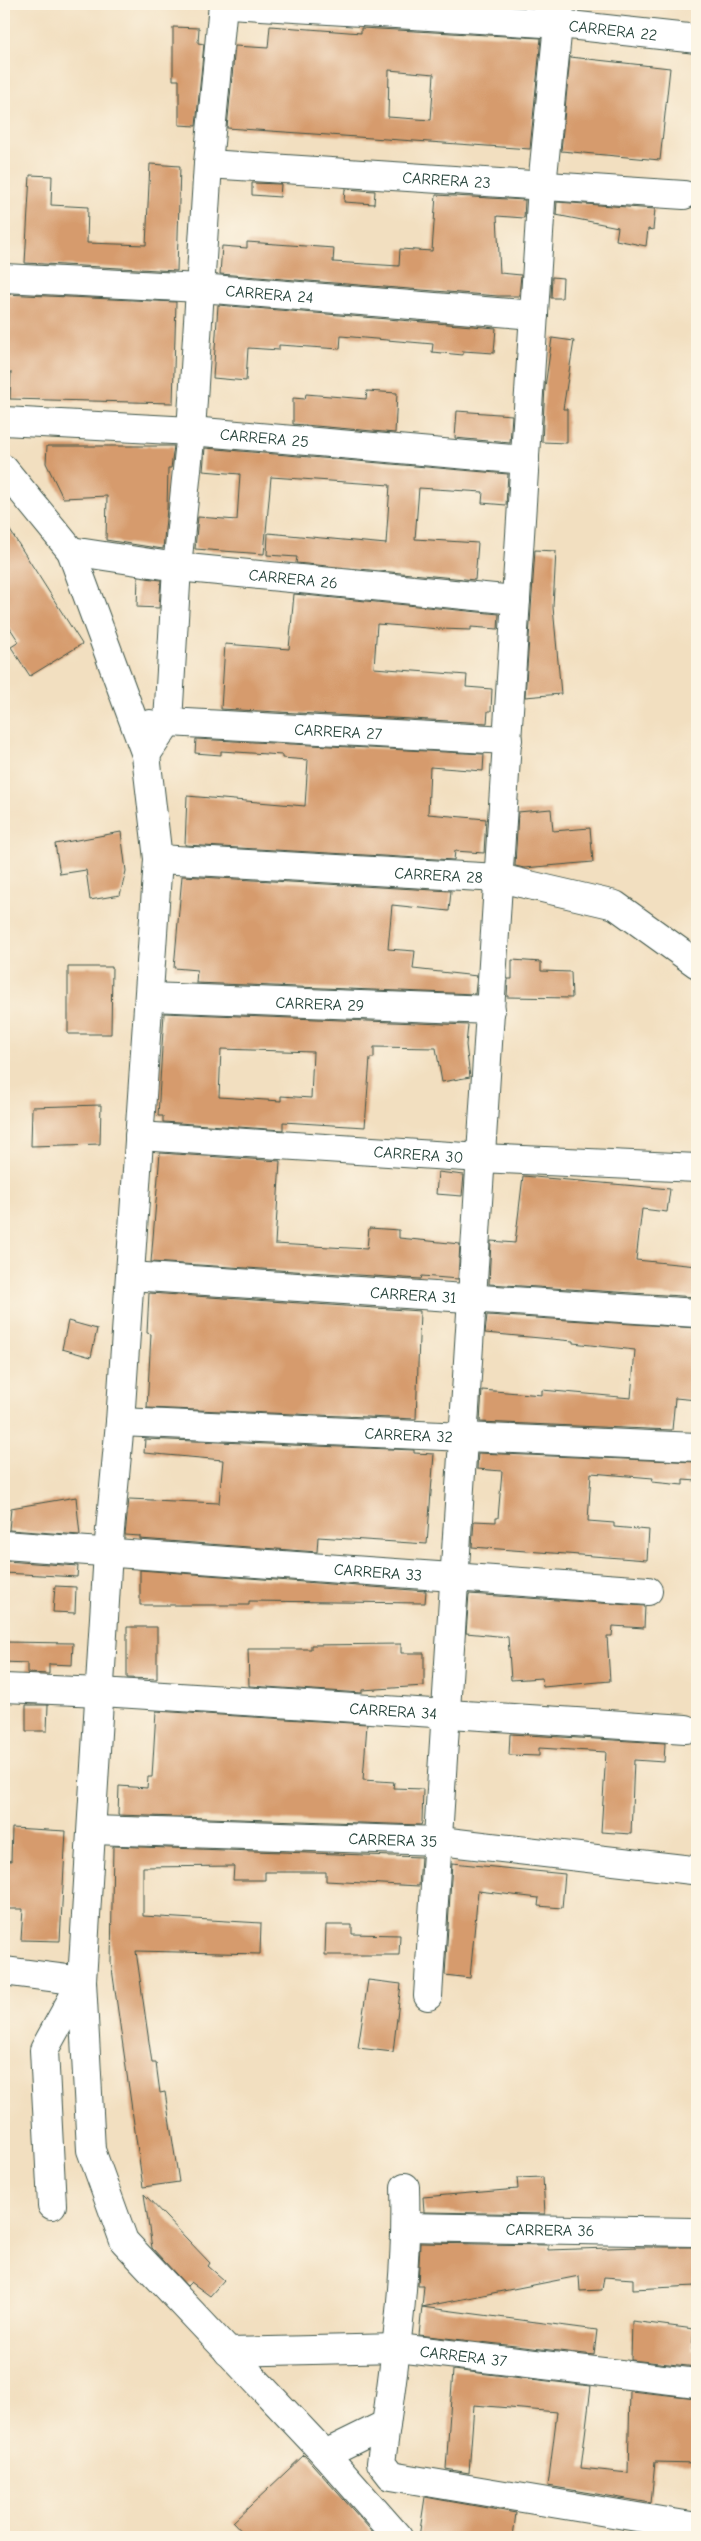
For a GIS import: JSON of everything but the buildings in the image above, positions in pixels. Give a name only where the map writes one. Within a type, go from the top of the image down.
[{"type":"street","points":[[146,755],[168,722],[177,567],[190,431],[208,164],[222,4]]},
{"type":"street","name":"CARRERA 22","points":[[229,4],[560,14],[697,40]]},
{"type":"street","points":[[428,1996],[440,1841],[446,1715],[542,186],[560,14]]},
{"type":"street","name":"CARRERA 23","points":[[208,164],[684,195]]},
{"type":"street","name":"CARRERA 24","points":[[4,278],[200,288],[534,315]]},
{"type":"street","name":"CARRERA 25","points":[[4,421],[190,431],[525,460]]},
{"type":"street","points":[[4,468],[71,551],[146,755],[158,859],[120,1422],[108,1552],[82,1981],[91,2150],[124,2241],[325,2454],[398,2537]]},
{"type":"street","name":"CARRERA 26","points":[[71,551],[177,567],[516,600]]},
{"type":"street","name":"CARRERA 27","points":[[134,720],[157,725],[168,722],[508,740]]},
{"type":"street","name":"CARRERA 28","points":[[158,859],[499,878],[615,905],[697,964]]},
{"type":"street","name":"CARRERA 29","points":[[149,997],[491,1010]]},
{"type":"street","name":"CARRERA 30","points":[[140,1136],[481,1158],[697,1168]]},
{"type":"street","name":"CARRERA 31","points":[[130,1276],[697,1313]]},
{"type":"street","name":"CARRERA 32","points":[[120,1422],[697,1446]]},
{"type":"street","name":"CARRERA 33","points":[[4,1545],[648,1590]]},
{"type":"street","name":"CARRERA 34","points":[[4,1688],[101,1692],[686,1729]]},
{"type":"street","name":"CARRERA 35","points":[[92,1830],[440,1841],[692,1870]]},
{"type":"street","points":[[4,1971],[82,1981]]},
{"type":"street","points":[[52,2205],[44,2050],[82,1981]]},
{"type":"street","points":[[405,2187],[406,2227],[398,2348],[381,2463],[391,2476],[697,2527]]},
{"type":"street","name":"CARRERA 36","points":[[406,2227],[694,2232]]},
{"type":"street","name":"CARRERA 37","points":[[228,2352],[398,2348],[697,2383]]},
{"type":"street","points":[[325,2454],[386,2424]]}]
